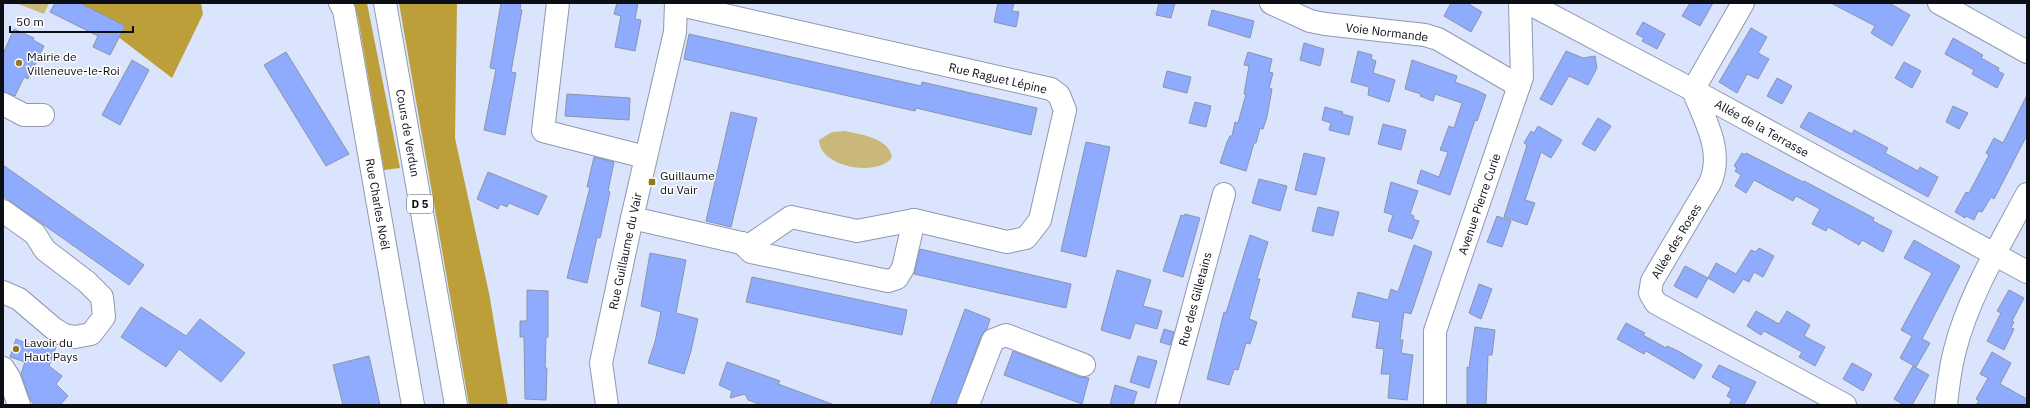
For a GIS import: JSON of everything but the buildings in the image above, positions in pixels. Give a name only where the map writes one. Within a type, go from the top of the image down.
[{"type":"street","name":"Rue Charles Noël","points":[[340,3],[344,10],[413,405]]},
{"type":"street","name":"Cours de Verdun","points":[[385,3],[456,405]]},
{"type":"street","points":[[558,3],[543,131],[646,157]]},
{"type":"street","name":"Rue Guillaume du Vair","points":[[607,405],[601,363],[632,218],[675,32],[676,3]]},
{"type":"street","name":"Rue Raguet Lépine","points":[[632,218],[750,245],[791,217],[856,231],[914,220],[1007,242],[1017,241],[1026,238],[1040,220],[1060,135],[1065,110],[1059,95],[1051,89],[676,3]]},
{"type":"street","name":"Voie Normande","points":[[1271,3],[1310,20],[1325,24],[1425,35],[1438,39],[1519,86]]},
{"type":"street","name":"Avenue Pierre Curie","points":[[1435,405],[1435,331],[1522,77],[1520,3]]},
{"type":"street","name":"Allée de la Terrasse","points":[[1528,3],[1694,90],[2027,272]]},
{"type":"street","points":[[1694,90],[1743,3]]},
{"type":"street","points":[[1939,3],[2027,52]]},
{"type":"street","name":"Allée des Roses","points":[[1694,90],[1714,144],[1716,158],[1715,171],[1710,183],[1652,281],[1650,287],[1652,298],[1656,303],[1845,405]]},
{"type":"street","points":[[3,104],[24,115],[44,115]]},
{"type":"street","name":"Rue des Gilletains","points":[[1167,405],[1224,194]]},
{"type":"street","points":[[1946,405],[1955,349],[1965,319],[1995,254],[2027,194]]},
{"type":"street","points":[[3,211],[35,234],[45,250],[92,287],[102,297],[104,317],[91,334],[75,337],[64,335],[53,328],[19,299],[3,292]]},
{"type":"street","name":"Rue Raguet Lépine","points":[[742,243],[751,252],[888,281],[897,278],[903,268],[914,220]]},
{"type":"street","points":[[968,405],[993,340],[1000,336],[1006,335],[1084,365]]},
{"type":"street","points":[[3,368],[9,377],[19,405]]},
{"type":"shaded area","points":[[16,3],[49,3],[44,14]]},
{"type":"shaded area","points":[[74,3],[201,3],[203,14],[172,78]]},
{"type":"shaded area","points":[[353,3],[367,3],[400,168],[384,170],[358,18]]},
{"type":"shaded area","points":[[399,3],[457,3],[455,138],[489,293],[508,405],[469,405]]},
{"type":"shaded area","points":[[844,131],[880,141],[890,151],[892,157],[885,163],[875,167],[863,168],[839,163],[829,157],[822,149],[819,140],[832,132]]},
{"type":"place","name":"Mairie de Villeneuve-le-Roi","points":[[19,63]]},
{"type":"place","name":"Guillaume du Vair","points":[[652,182]]},
{"type":"place","name":"Lavoir du Haut Pays","points":[[16,349]]}]
